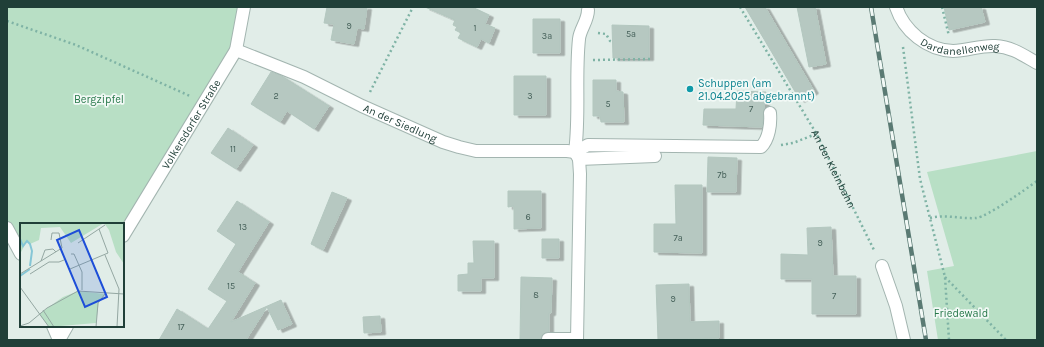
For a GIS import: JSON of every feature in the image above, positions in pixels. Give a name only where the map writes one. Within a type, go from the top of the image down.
[{"type":"street","name":"Volkersdorfer Straße","points":[[124,234],[236,50],[244,7]]},
{"type":"street","name":"Dardanellenweg","points":[[896,7],[906,26],[916,37],[932,46],[952,51],[995,46],[1016,51],[1037,63]]},
{"type":"street","points":[[548,339],[577,340],[580,174],[577,155],[579,121],[578,60],[579,36],[587,21],[588,10]]},
{"type":"street","name":"An der Siedlung","points":[[236,50],[304,77],[362,106],[443,142],[476,151],[567,151],[577,155],[588,146],[761,147]]},
{"type":"street","points":[[761,147],[765,143],[769,131],[770,113]]},
{"type":"street","points":[[577,155],[655,156]]},
{"type":"street","points":[[7,228],[20,252]]},
{"type":"street","points":[[882,266],[896,306],[904,340]]},
{"type":"street","points":[[53,327],[59,340]]},
{"type":"street","points":[[59,340],[66,327]]},
{"type":"path","points":[[362,106],[413,7]]},
{"type":"path","name":"An der Kleinbahn","points":[[740,7],[816,134],[882,266]]},
{"type":"path","points":[[942,7],[952,51]]},
{"type":"path","points":[[7,21],[76,45],[185,94],[206,101]]},
{"type":"path","points":[[604,33],[607,35],[610,42],[612,42]]},
{"type":"path","points":[[902,45],[920,179],[945,277],[950,340]]},
{"type":"path","points":[[578,60],[651,59]]},
{"type":"path","points":[[761,147],[793,143],[816,134]]},
{"type":"path","points":[[930,218],[943,216],[979,217],[1020,195],[1037,181]]},
{"type":"path","points":[[945,277],[1006,340]]},
{"type":"green space","name":"Bergzipfel","points":[[7,7],[244,7],[236,50],[124,234],[124,223],[20,223],[20,252],[7,228]]},
{"type":"green space","name":"Friedewald","points":[[1037,151],[1037,340],[938,340],[927,271],[954,266],[927,172]]},
{"type":"building","points":[[327,7],[367,7],[364,29],[357,28],[354,44],[331,40],[334,24],[324,23]]},
{"type":"building","points":[[425,7],[472,7],[489,15],[485,24],[495,28],[489,43],[481,39],[477,47],[458,38],[461,33],[455,30],[457,27],[453,25],[455,20]]},
{"type":"building","points":[[745,7],[765,7],[814,91],[800,100]]},
{"type":"building","points":[[797,7],[815,7],[826,64],[809,67]]},
{"type":"building","points":[[944,7],[981,7],[985,22],[949,30]]},
{"type":"building","points":[[533,19],[560,19],[560,53],[533,53]]},
{"type":"building","points":[[612,25],[649,26],[649,58],[613,58]]},
{"type":"building","points":[[271,72],[280,75],[329,106],[314,129],[287,111],[280,122],[251,104]]},
{"type":"building","points":[[514,76],[546,76],[546,115],[514,115]]},
{"type":"building","points":[[593,80],[616,80],[616,91],[623,92],[624,122],[601,122],[600,116],[593,116]]},
{"type":"building","points":[[737,91],[766,92],[762,127],[703,125],[704,109],[736,109]]},
{"type":"building","points":[[228,128],[253,145],[236,169],[211,153]]},
{"type":"building","points":[[708,157],[737,158],[736,192],[707,192]]},
{"type":"building","points":[[675,185],[702,185],[702,253],[654,252],[654,224],[676,224]]},
{"type":"building","points":[[508,191],[541,191],[541,228],[514,229],[514,206],[508,207]]},
{"type":"building","points":[[332,192],[347,198],[323,250],[311,244]]},
{"type":"building","points":[[237,201],[269,222],[238,272],[255,283],[231,322],[281,300],[292,324],[278,330],[267,307],[246,340],[159,340],[177,309],[208,329],[227,301],[208,289],[236,244],[217,231]]},
{"type":"building","points":[[831,227],[833,276],[856,276],[856,314],[812,314],[812,279],[781,279],[781,254],[808,255],[807,228]]},
{"type":"building","points":[[542,239],[559,239],[559,258],[542,258]]},
{"type":"building","points":[[473,241],[494,241],[494,278],[481,278],[481,291],[458,291],[458,275],[468,274],[468,263],[474,263]]},
{"type":"building","points":[[521,277],[552,278],[549,332],[542,335],[541,340],[520,340]]},
{"type":"building","points":[[689,284],[690,322],[719,321],[719,338],[658,340],[656,285]]},
{"type":"building","points":[[380,316],[381,332],[364,333],[363,317]]},
{"type":"railway","points":[[871,7],[926,340]]},
{"type":"place","name":"Schuppen (am 21.04.2025 abgebrannt)","points":[[690,89]]}]
